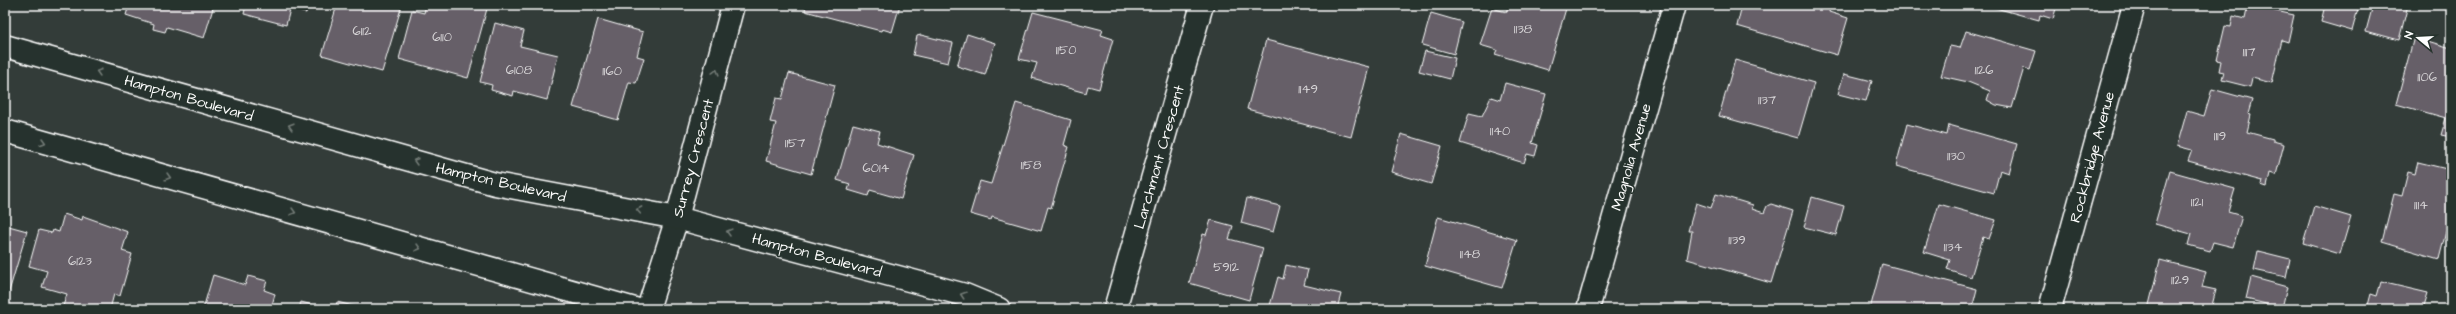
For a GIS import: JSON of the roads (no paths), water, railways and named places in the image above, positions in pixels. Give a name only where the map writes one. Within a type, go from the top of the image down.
[{"type":"main road","name":"Surrey Crescent","points":[[648,309],[677,218],[733,5]]},
{"type":"main road","name":"Larchmont Crescent","points":[[1116,309],[1202,5]]},
{"type":"main road","name":"Magnolia Avenue","points":[[1588,309],[1674,5]]},
{"type":"main road","name":"Rockbridge Avenue","points":[[2050,309],[2134,5]]},
{"type":"main road","name":"Hampton Boulevard","points":[[5,46],[495,184],[677,218],[965,295],[999,309]]},
{"type":"main road","points":[[5,131],[635,309]]}]
